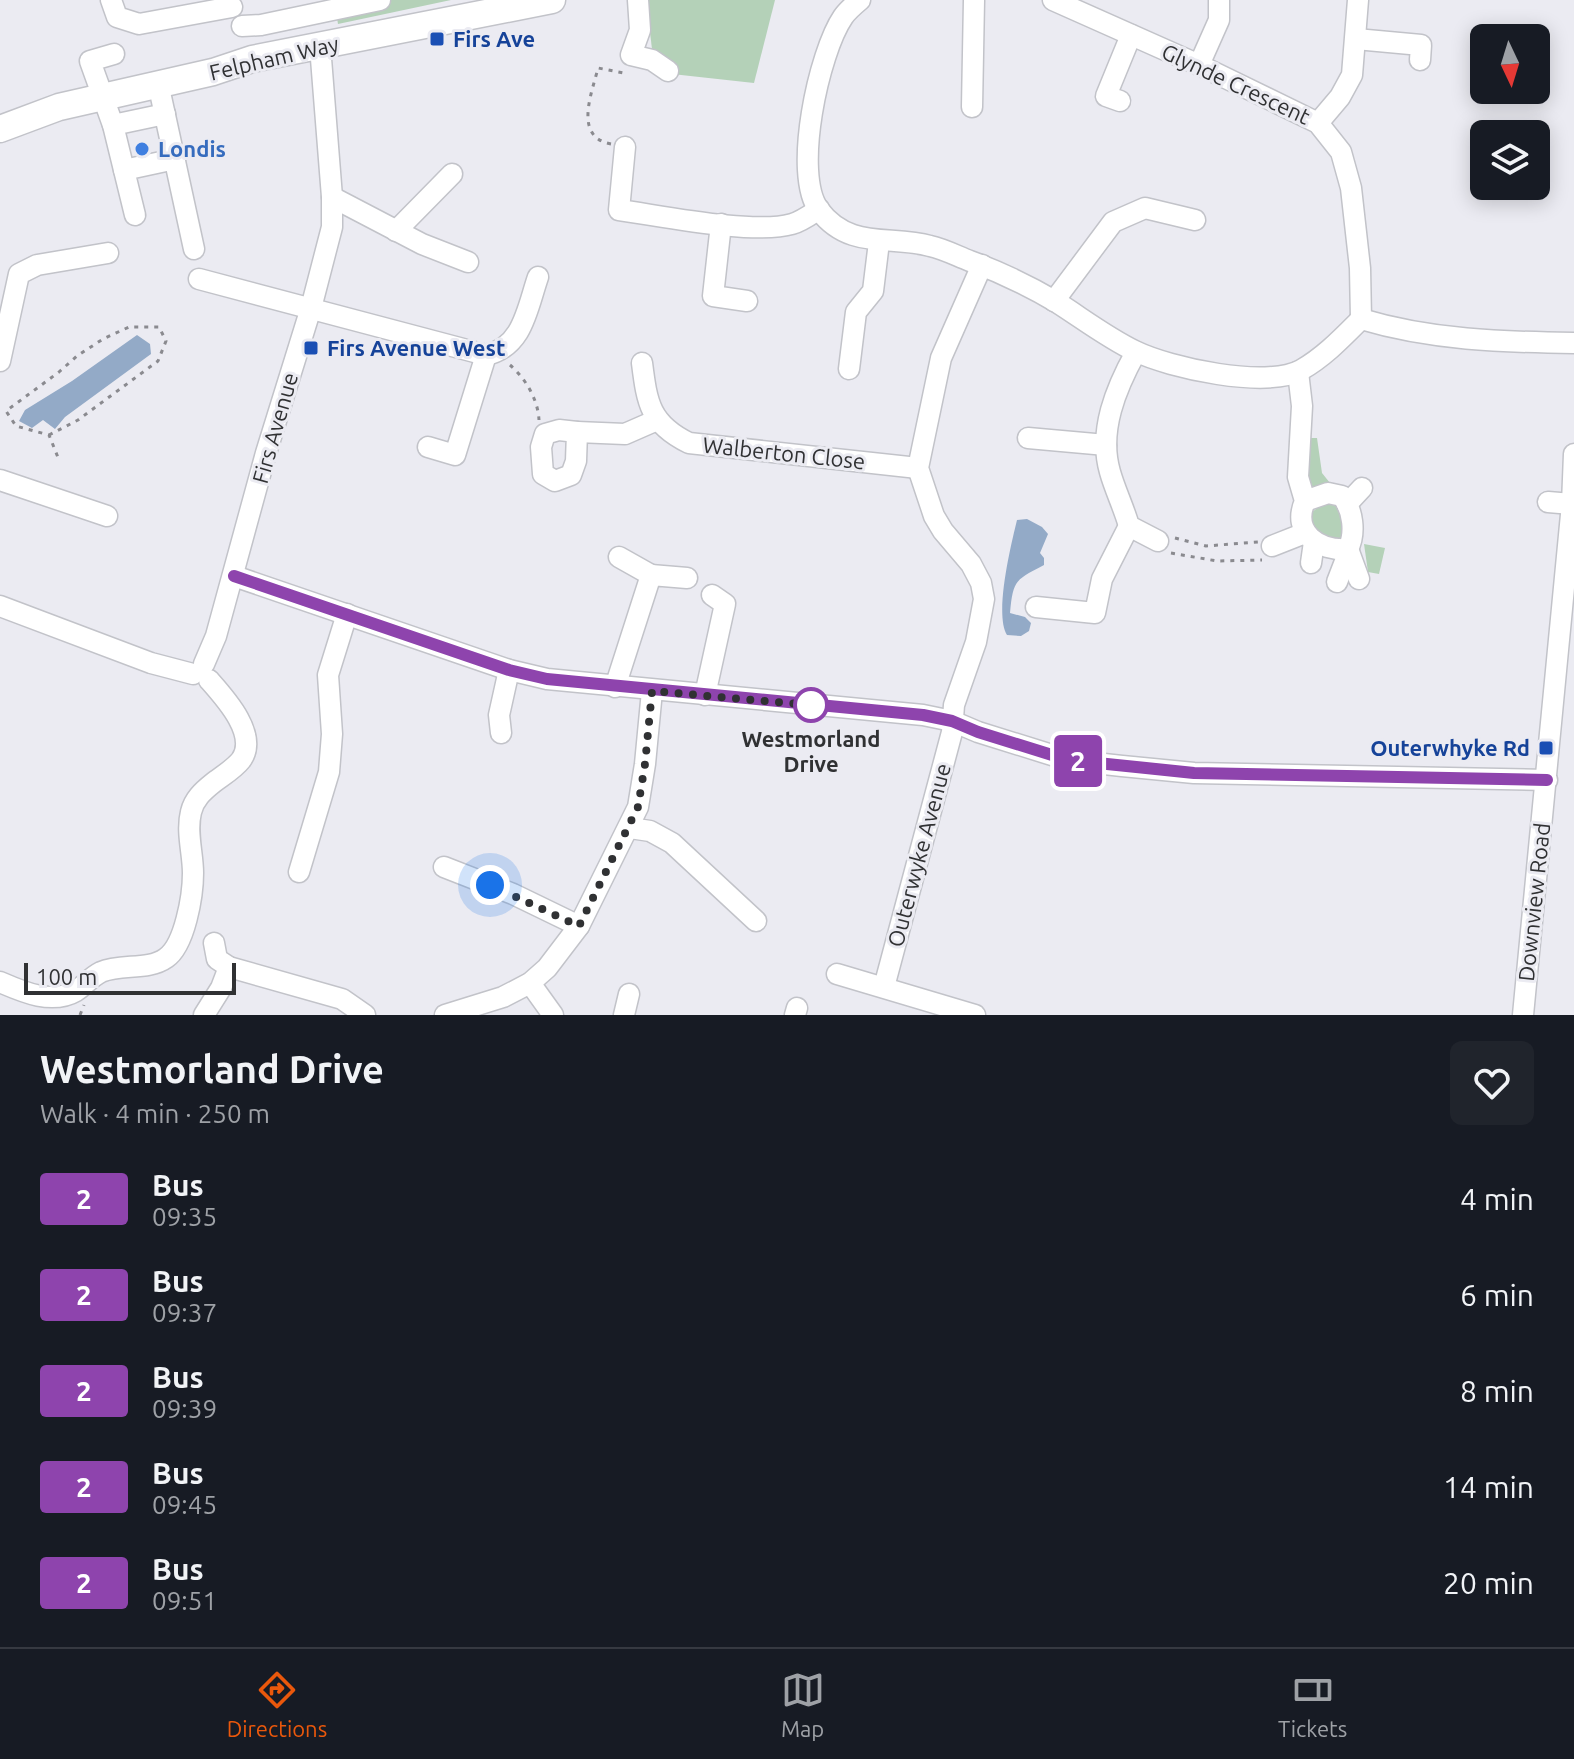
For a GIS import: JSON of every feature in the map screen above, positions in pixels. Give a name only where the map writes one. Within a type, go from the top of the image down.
[{"type":"main road","name":"Felpham Way","points":[[0,129],[59,107],[213,72],[252,59],[552,0]]},
{"type":"street","points":[[111,0],[117,17],[139,24],[231,3],[252,59]]},
{"type":"street","points":[[242,26],[261,25],[380,0]]},
{"type":"street","points":[[638,0],[640,30],[631,55],[652,60],[668,71]]},
{"type":"street","points":[[860,0],[843,16],[831,41],[811,124],[806,171],[809,190],[819,209],[832,223],[851,234],[879,242],[903,241],[931,246],[982,265],[1054,301],[1136,352],[1192,370],[1256,379],[1298,372],[1335,346],[1361,319],[1397,330],[1445,337],[1574,343]]},
{"type":"street","points":[[972,107],[974,0]]},
{"type":"street","name":"Glynde Crescent","points":[[1053,0],[1199,65],[1318,123],[1341,152],[1351,188],[1360,268],[1361,319]]},
{"type":"street","points":[[1199,65],[1219,20],[1219,0]]},
{"type":"street","points":[[1318,123],[1340,97],[1352,75],[1358,0]]},
{"type":"street","points":[[1120,101],[1106,96],[1131,35]]},
{"type":"street","points":[[1356,39],[1420,52]]},
{"type":"street","name":"Firs Avenue","points":[[202,672],[234,576],[266,453],[311,308],[332,227],[320,46]]},
{"type":"street","points":[[114,54],[82,63],[103,96],[135,215]]},
{"type":"street","points":[[158,83],[194,249]]},
{"type":"street","points":[[113,125],[165,114]]},
{"type":"street","points":[[625,147],[619,210],[721,224],[776,227],[793,224],[819,209]]},
{"type":"street","points":[[124,170],[175,159]]},
{"type":"street","points":[[396,231],[452,174]]},
{"type":"street","points":[[332,197],[422,244],[468,262]]},
{"type":"street","points":[[1054,301],[1113,222],[1145,208],[1195,220]]},
{"type":"street","points":[[721,224],[713,296],[747,301]]},
{"type":"street","points":[[849,369],[856,312],[873,291],[879,242]]},
{"type":"street","points":[[0,361],[19,274],[37,265],[108,253]]},
{"type":"street","points":[[918,468],[941,358],[982,265]]},
{"type":"street","points":[[428,447],[455,455],[493,353],[514,341],[538,277]]},
{"type":"street","points":[[199,279],[493,353]]},
{"type":"street","points":[[1136,352],[1115,394],[1109,419],[1106,445],[1109,470],[1129,526],[1166,543]]},
{"type":"street","points":[[577,432],[575,469],[564,479],[555,481],[543,474],[541,447],[545,434],[559,430],[625,434],[657,420],[646,399],[642,363]]},
{"type":"street","points":[[1298,372],[1302,406],[1298,477],[1305,501],[1301,516],[1310,537],[1311,563]]},
{"type":"street","name":"Walberton Close","points":[[657,420],[673,435],[689,443],[918,468]]},
{"type":"street","points":[[1028,438],[1106,445]]},
{"type":"street","name":"Downview Road","points":[[1523,1015],[1547,780],[1574,454]]},
{"type":"street","name":"Outerwyke Avenue","points":[[884,987],[952,732],[954,705],[979,628],[984,599],[981,583],[971,564],[934,516],[918,468]]},
{"type":"street","points":[[0,480],[107,516]]},
{"type":"street","points":[[1347,504],[1362,488]]},
{"type":"street","points":[[1305,501],[1328,493],[1342,496],[1347,504],[1352,536],[1337,582]]},
{"type":"street","points":[[1548,502],[1572,504]]},
{"type":"street","points":[[1036,607],[1095,613],[1102,579],[1129,526]]},
{"type":"street","points":[[1267,549],[1310,537],[1327,548],[1349,550]]},
{"type":"street","points":[[1349,550],[1361,579]]},
{"type":"street","points":[[619,557],[651,575],[687,578]]},
{"type":"street","points":[[615,687],[651,575]]},
{"type":"street","points":[[234,576],[509,670],[547,679],[923,715],[952,721],[1068,760],[1180,772],[1547,780]]},
{"type":"street","points":[[705,695],[725,604],[712,595]]},
{"type":"street","points":[[0,606],[139,659],[202,672],[239,719],[246,740],[246,751],[241,760],[203,792],[192,808],[189,828],[192,885],[186,919],[175,949],[167,958],[100,973],[64,996],[53,998],[6,989]]},
{"type":"street","points":[[299,872],[329,772],[332,734],[328,675],[347,614]]},
{"type":"street","points":[[501,733],[499,715],[509,670]]},
{"type":"street","points":[[445,1015],[503,997],[530,983],[563,950],[579,926],[638,807],[652,691]]},
{"type":"street","points":[[630,828],[650,831],[672,843],[756,921]]},
{"type":"street","points":[[444,867],[513,894],[579,926]]},
{"type":"street","points":[[214,943],[217,959],[229,967],[342,999],[365,1015]]},
{"type":"street","points":[[204,1015],[221,988],[229,967]]},
{"type":"street","points":[[837,974],[975,1015]]},
{"type":"street","points":[[530,983],[553,1015]]},
{"type":"street","points":[[624,1015],[629,994]]},
{"type":"path","points":[[625,147],[604,143],[596,138],[588,128],[587,114],[598,68],[624,73],[631,55]]},
{"type":"path","points":[[0,413],[77,356],[129,327],[159,327],[166,341],[158,361],[78,420],[49,435],[16,426],[6,411]]},
{"type":"path","points":[[493,353],[519,373],[538,406],[539,423],[545,434]]},
{"type":"path","points":[[49,435],[59,460]]},
{"type":"path","points":[[1166,543],[1267,549]]},
{"type":"path","points":[[1166,543],[1217,561],[1267,549]]},
{"type":"green space","points":[[390,0],[451,0],[338,24],[336,12]]},
{"type":"green space","points":[[646,0],[775,0],[754,83],[672,74],[653,57]]},
{"type":"green space","points":[[1304,438],[1317,438],[1322,473],[1330,483],[1318,490],[1307,483]]},
{"type":"green space","points":[[1328,500],[1341,505],[1346,522],[1340,542],[1317,534],[1308,515]]},
{"type":"green space","points":[[1364,544],[1385,548],[1379,574],[1368,572]]},
{"type":"water","points":[[137,335],[150,344],[151,354],[65,417],[55,429],[43,420],[32,428],[19,421],[25,410]]},
{"type":"water","points":[[1027,519],[1048,534],[1040,553],[1044,565],[1022,578],[1013,593],[1010,613],[1025,617],[1031,623],[1029,631],[1021,636],[1007,635],[1002,612],[1008,562],[1017,520]]},
{"type":"bus line","name":"2","points":[[234,576],[509,670],[547,679],[923,715],[952,721],[1068,760],[1194,773],[1547,780]]},
{"type":"place","name":"Firs Ave","points":[[437,39]]},
{"type":"place","name":"Londis","points":[[142,149]]},
{"type":"place","name":"Firs Avenue West","points":[[311,348]]},
{"type":"place","name":"Westmorland Drive","points":[[811,705]]},
{"type":"place","name":"Outerwhyke Rd","points":[[1546,748]]},
{"type":"route","points":[[490,885],[579,926],[638,807],[652,691],[822,706],[811,705]]}]
